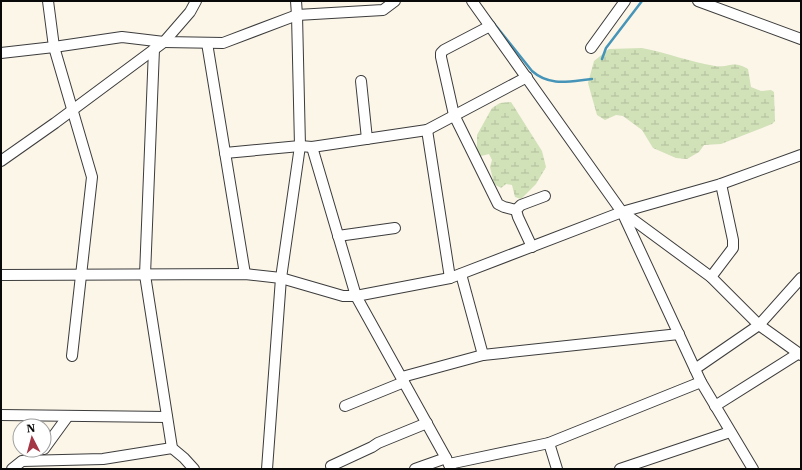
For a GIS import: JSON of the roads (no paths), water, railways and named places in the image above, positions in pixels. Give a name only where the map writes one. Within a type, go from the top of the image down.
[{"type":"street","points":[[48,1],[54,47],[92,177],[72,356]]},
{"type":"street","points":[[1,161],[73,110],[164,42],[190,12],[196,1]]},
{"type":"street","points":[[267,469],[281,278],[300,146],[296,1]]},
{"type":"street","points":[[1,53],[122,37],[164,42],[223,43],[297,15],[383,10],[395,1]]},
{"type":"street","points":[[472,1],[622,212],[701,382],[752,469]]},
{"type":"street","points":[[592,48],[625,1]]},
{"type":"street","points":[[698,1],[801,39]]},
{"type":"street","points":[[490,26],[444,50],[441,53],[441,57],[454,115],[498,204],[516,210]]},
{"type":"street","points":[[207,43],[245,274]]},
{"type":"street","points":[[154,49],[145,275],[172,448],[194,469]]},
{"type":"street","points":[[225,153],[300,146],[312,147],[427,130],[527,77]]},
{"type":"street","points":[[361,81],[368,138]]},
{"type":"street","points":[[427,130],[450,278]]},
{"type":"street","points":[[312,147],[356,296],[448,463]]},
{"type":"street","points":[[1,275],[245,274],[281,278],[343,296],[356,296],[450,278],[622,212],[721,184],[801,155]]},
{"type":"street","points":[[711,277],[733,248],[733,240],[721,184]]},
{"type":"street","points":[[516,210],[522,205],[545,196]]},
{"type":"street","points":[[516,210],[532,247]]},
{"type":"street","points":[[622,212],[711,277],[759,325],[800,354],[715,406]]},
{"type":"street","points":[[338,236],[395,228]]},
{"type":"street","points":[[461,274],[483,355]]},
{"type":"street","points":[[695,369],[759,325],[801,278]]},
{"type":"street","points":[[345,406],[403,380],[483,355],[679,334]]},
{"type":"street","points":[[415,469],[549,443],[701,382]]},
{"type":"street","points":[[1,415],[167,417]]},
{"type":"street","points":[[52,439],[68,416]]},
{"type":"street","points":[[331,466],[378,443],[427,423]]},
{"type":"street","points":[[620,469],[730,432]]},
{"type":"street","points":[[549,443],[558,469]]},
{"type":"street","points":[[12,469],[22,461],[103,459],[172,448]]},
{"type":"waterway","points":[[602,59],[606,48],[642,1]]},
{"type":"waterway","points":[[488,16],[532,71],[539,76],[560,82],[592,79]]}]
